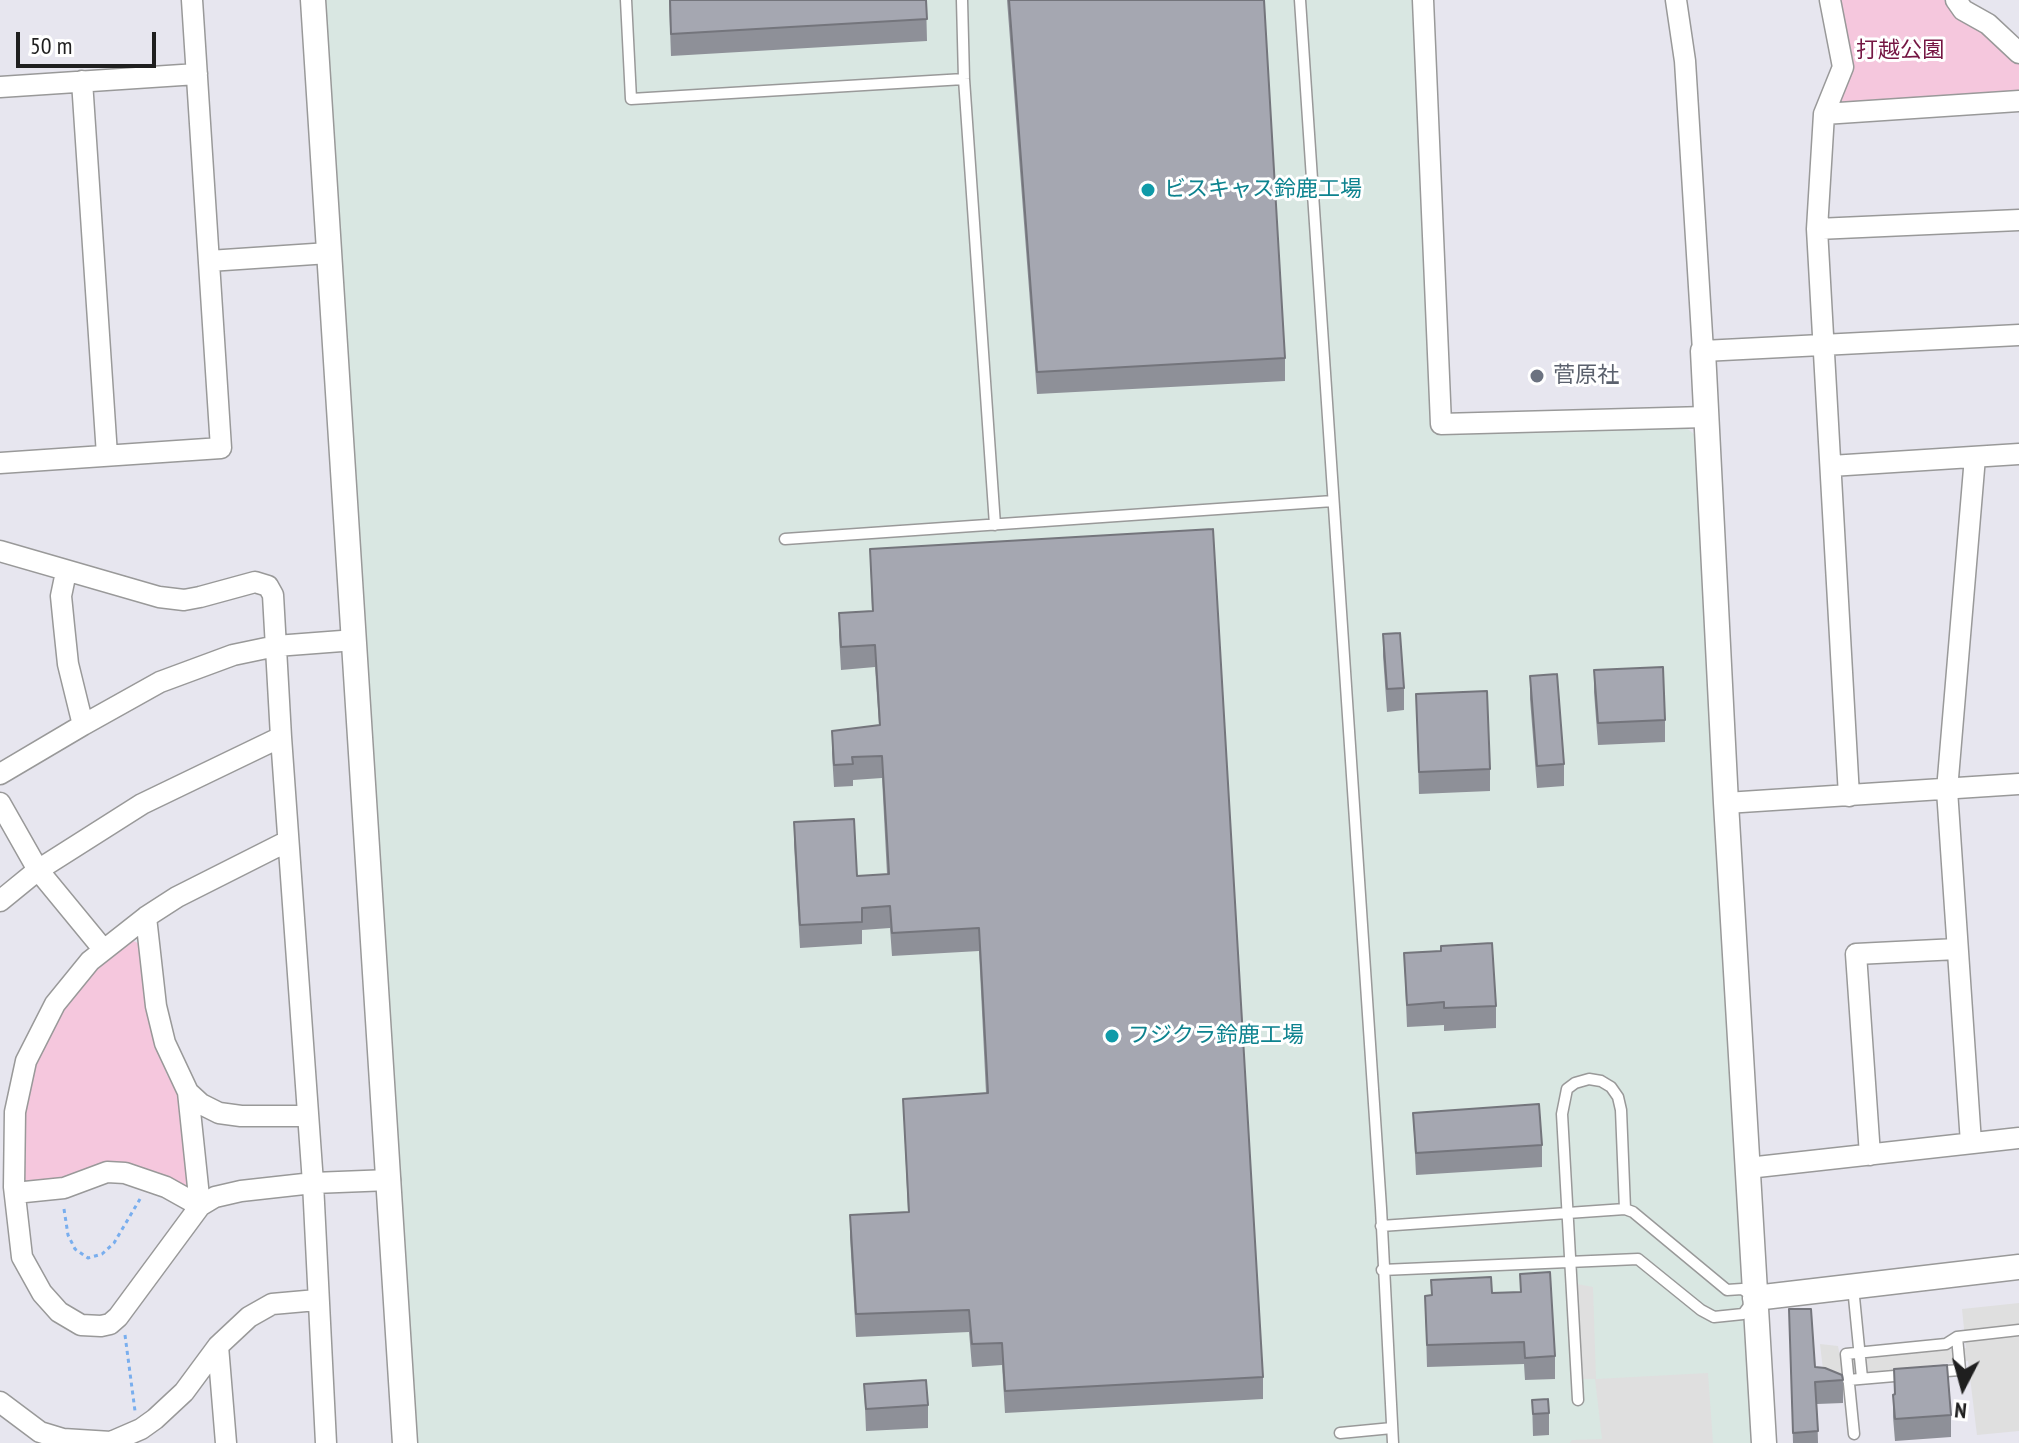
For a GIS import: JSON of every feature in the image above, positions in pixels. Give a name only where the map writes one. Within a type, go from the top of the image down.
[{"type":"street","points":[[0,463],[221,448],[192,0]]},
{"type":"street","points":[[313,0],[405,1443]]},
{"type":"street","points":[[1423,0],[1441,424],[1706,417]]},
{"type":"street","points":[[1676,0],[1685,61],[1703,351],[1764,1443]]},
{"type":"street","points":[[1830,0],[1843,67],[1824,114],[1817,229],[1849,796]]},
{"type":"street","points":[[1956,0],[1963,10],[1988,24],[2019,53]]},
{"type":"street","points":[[0,87],[197,74]]},
{"type":"street","points":[[82,81],[107,455]]},
{"type":"street","points":[[1824,114],[2019,101]]},
{"type":"street","points":[[1817,229],[2019,220]]},
{"type":"street","points":[[209,261],[329,253]]},
{"type":"street","points":[[1703,351],[2019,335]]},
{"type":"street","points":[[1831,466],[2019,454]]},
{"type":"street","points":[[1971,1143],[1947,790],[1975,457]]},
{"type":"street","points":[[0,551],[159,597],[184,600],[255,582],[268,586],[273,595],[313,1183],[326,1443]]},
{"type":"street","points":[[66,572],[61,596],[68,664],[83,725]]},
{"type":"street","points":[[0,774],[160,682],[233,655],[276,646],[355,640]]},
{"type":"street","points":[[0,901],[38,870],[142,804],[281,737]]},
{"type":"street","points":[[1726,803],[2019,784]]},
{"type":"street","points":[[0,803],[38,870],[103,949]]},
{"type":"street","points":[[288,841],[177,897],[146,917],[90,961],[55,1004],[26,1061],[15,1112],[10,1189],[22,1257],[35,1282],[59,1312],[81,1325],[101,1326],[110,1324],[118,1317],[200,1206],[215,1197],[313,1183],[390,1180]]},
{"type":"street","points":[[146,917],[156,1006],[165,1043],[188,1092],[200,1206]]},
{"type":"street","points":[[1870,1155],[1856,954],[1957,949]]},
{"type":"street","points":[[188,1092],[201,1104],[219,1113],[307,1116]]},
{"type":"street","points":[[1748,1168],[2019,1138]]},
{"type":"street","points":[[10,1189],[64,1188],[107,1172],[125,1173],[166,1187],[200,1206]]},
{"type":"street","points":[[1755,1298],[2019,1267]]},
{"type":"street","points":[[0,1402],[40,1432],[63,1439],[111,1442],[127,1437],[155,1419],[184,1392],[218,1346],[249,1317],[272,1304],[317,1300]]},
{"type":"street","points":[[218,1346],[226,1443]]},
{"type":"street","points":[[25,1422],[25,1443]]},
{"type":"lane","points":[[626,0],[631,99],[964,79]]},
{"type":"lane","points":[[962,0],[964,79],[995,525]]},
{"type":"lane","points":[[1300,0],[1393,1443]]},
{"type":"lane","points":[[785,539],[1333,501]]},
{"type":"lane","points":[[1578,1400],[1562,1114],[1567,1089],[1575,1083],[1589,1079],[1601,1081],[1611,1087],[1618,1097],[1625,1209]]},
{"type":"lane","points":[[1381,1226],[1625,1209],[1633,1212],[1727,1290],[1742,1289],[1755,1298],[1743,1314],[1714,1317],[1638,1259],[1382,1270]]},
{"type":"lane","points":[[1853,1287],[1862,1378]]},
{"type":"lane","points":[[1854,1434],[1846,1354],[1946,1344],[1957,1337],[2019,1330]]},
{"type":"lane","points":[[1848,1380],[1960,1370],[1957,1337]]},
{"type":"lane","points":[[1340,1433],[1392,1428]]},
{"type":"path","points":[[64,1188],[64,1218],[68,1235],[75,1249],[88,1258],[102,1254],[114,1243],[149,1181]]},
{"type":"path","points":[[118,1317],[124,1327],[127,1437]]},
{"type":"shaded area","name":"フジクラ鈴鹿工場","points":[[319,0],[1417,0],[1436,429],[1683,425],[1695,435],[1755,1443],[413,1443]]},
{"type":"shaded area","points":[[1577,1284],[1593,1287],[1596,1379],[1708,1373],[1713,1443],[1570,1443],[1572,1440],[1602,1439],[1595,1379],[1582,1379]]},
{"type":"shaded area","points":[[2019,1303],[2019,1431],[1977,1435],[1968,1361],[1824,1378],[1820,1344],[1838,1346],[1841,1360],[1966,1348],[1962,1309]]},
{"type":"green space","name":"打越公園","points":[[1837,0],[1944,0],[1955,15],[1985,32],[2019,63],[2019,95],[1845,105],[1839,97]]},
{"type":"green space","points":[[129,939],[140,944],[155,1041],[167,1075],[184,1101],[192,1186],[185,1191],[126,1165],[57,1183],[28,1184],[23,1175],[22,1133],[27,1090],[38,1056],[67,1004],[99,965]]},
{"type":"building","points":[[670,0],[926,0],[927,19],[671,34]]},
{"type":"building","name":"ビスキャス鈴鹿工場","points":[[1009,0],[1264,0],[1285,358],[1037,372]]},
{"type":"building","name":"フジクラ鈴鹿工場","points":[[1213,529],[1263,1377],[1005,1391],[1002,1343],[972,1344],[969,1310],[856,1314],[850,1215],[909,1212],[903,1099],[988,1093],[979,928],[892,933],[890,906],[862,908],[862,922],[800,925],[794,822],[854,819],[857,876],[889,874],[882,756],[852,757],[853,764],[834,765],[832,731],[880,725],[875,645],[841,647],[839,613],[873,611],[870,549]]},
{"type":"building","points":[[1400,633],[1404,688],[1387,689],[1383,634]]},
{"type":"building","points":[[1663,667],[1665,720],[1598,723],[1594,670]]},
{"type":"building","points":[[1557,674],[1564,764],[1537,766],[1530,676]]},
{"type":"building","points":[[1487,691],[1490,769],[1419,772],[1416,694]]},
{"type":"building","points":[[1492,943],[1496,1006],[1444,1008],[1444,1002],[1407,1005],[1404,953],[1441,951],[1441,946]]},
{"type":"building","points":[[1539,1104],[1542,1145],[1416,1153],[1413,1113]]},
{"type":"building","points":[[1550,1272],[1555,1356],[1525,1358],[1524,1342],[1427,1345],[1425,1296],[1432,1295],[1431,1280],[1491,1277],[1492,1293],[1521,1292],[1520,1274]]},
{"type":"building","points":[[1789,1309],[1811,1309],[1815,1367],[1842,1375],[1843,1380],[1815,1382],[1818,1431],[1793,1433]]},
{"type":"building","points":[[1947,1365],[1951,1415],[1895,1419],[1894,1369]]},
{"type":"building","points":[[926,1380],[928,1405],[866,1409],[864,1384]]},
{"type":"building","points":[[1548,1399],[1549,1413],[1533,1414],[1532,1400]]},
{"type":"place","name":"ビスキャス鈴鹿工場","points":[[1148,190]]},
{"type":"place","name":"菅原社","points":[[1537,376]]},
{"type":"place","name":"フジクラ鈴鹿工場","points":[[1112,1036]]}]
